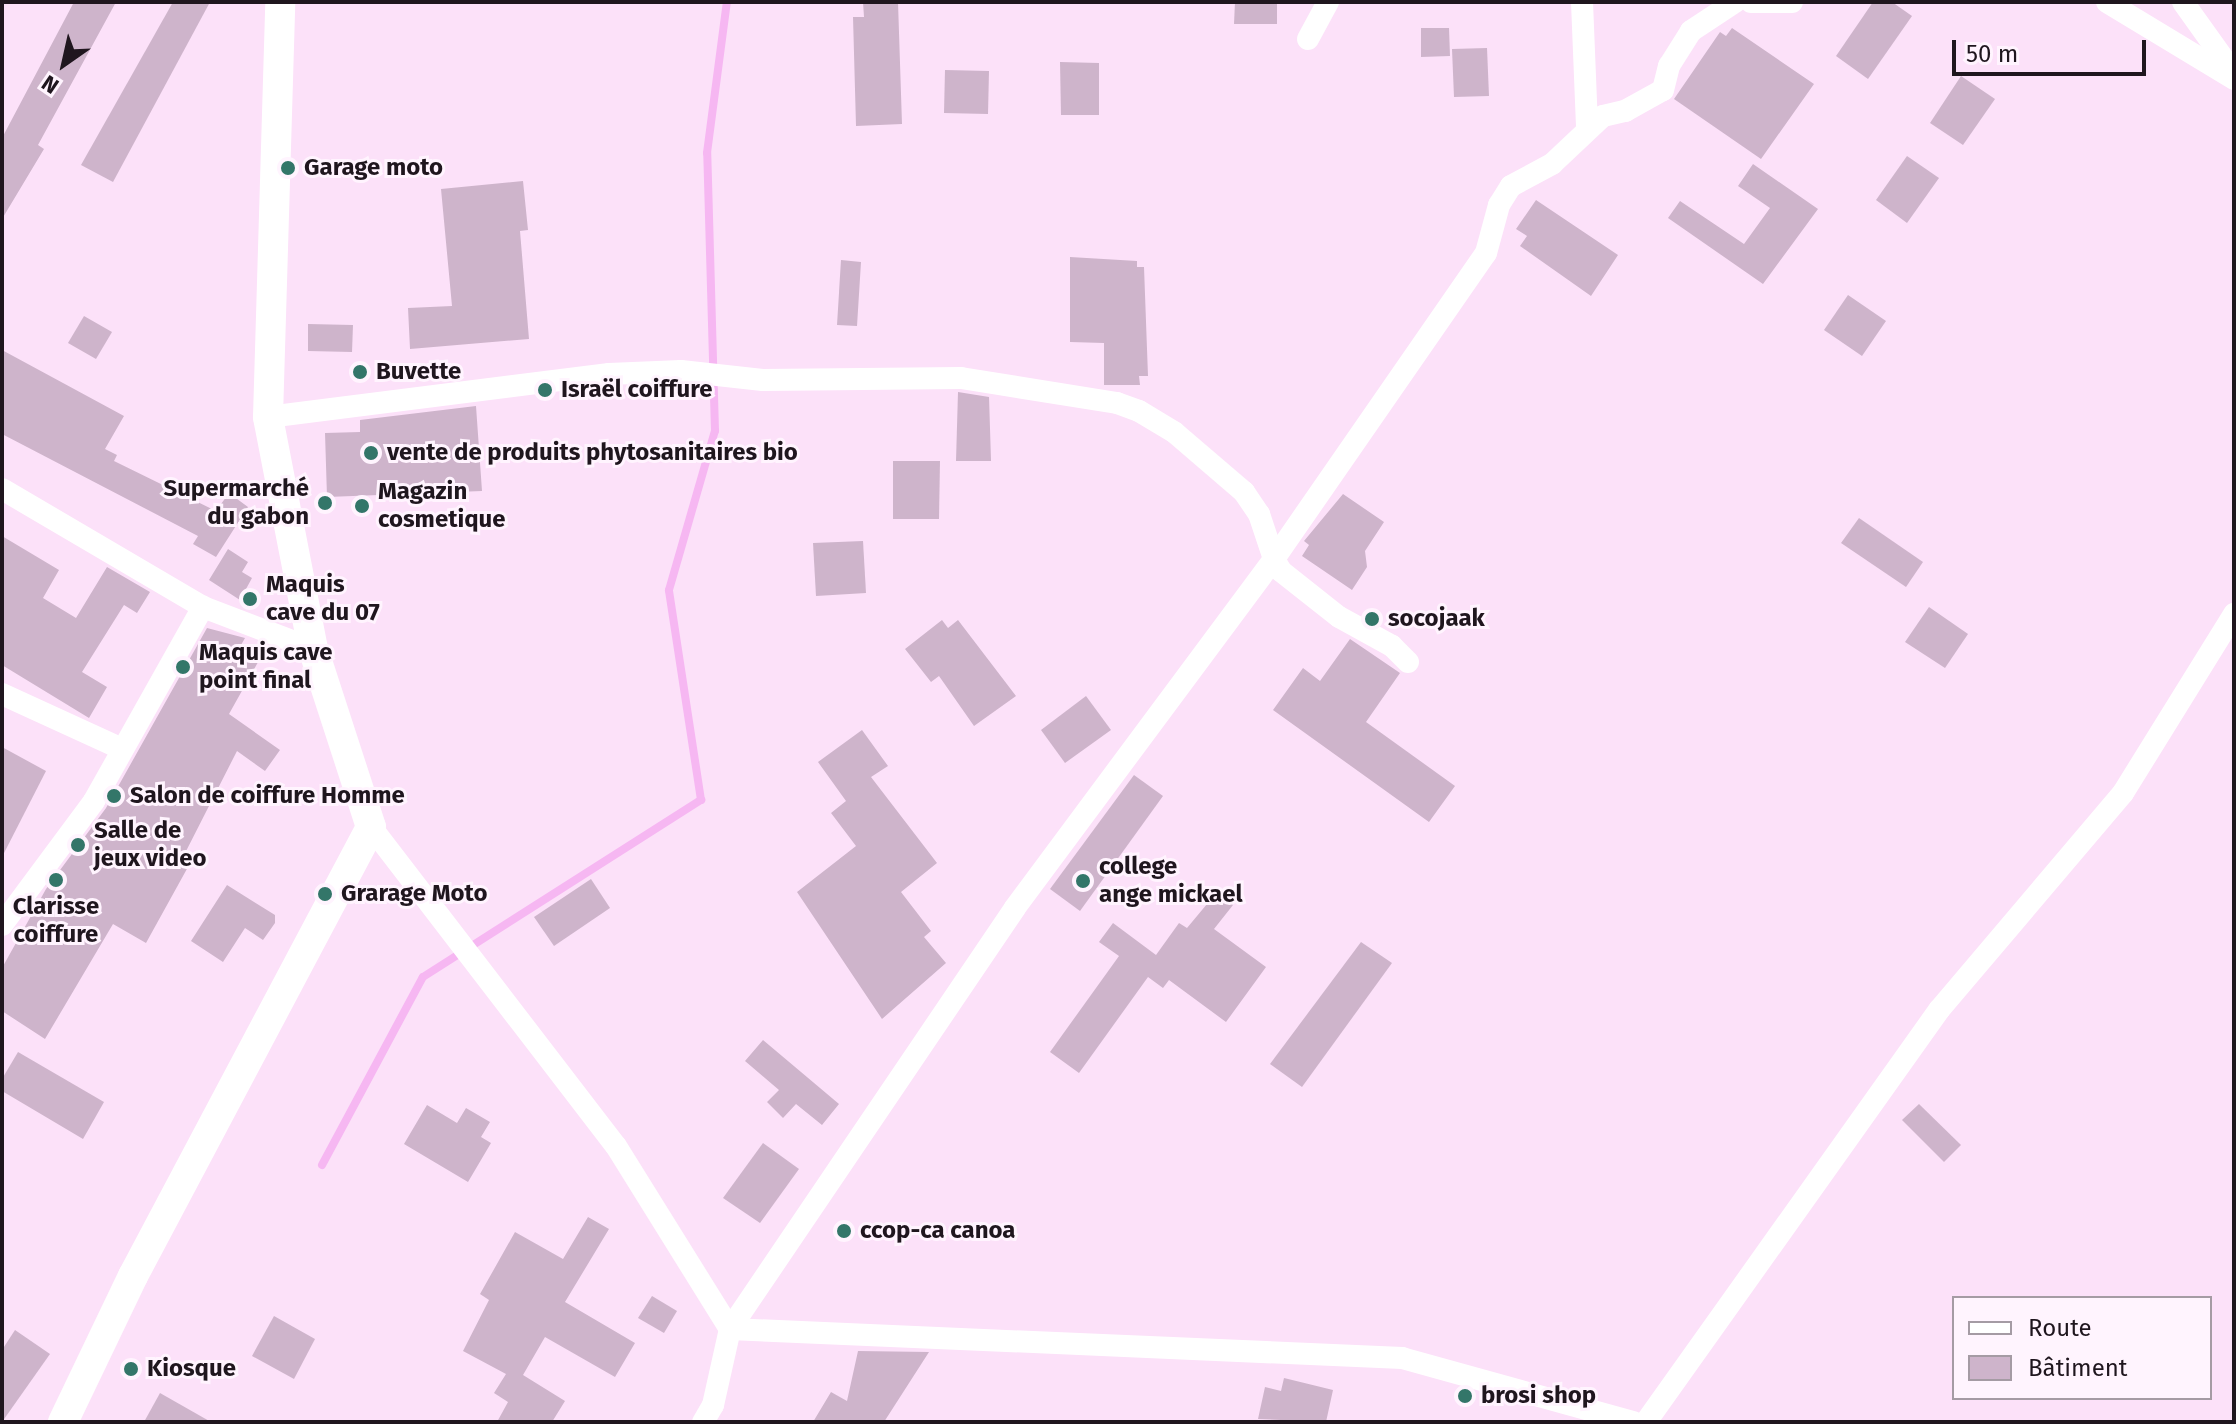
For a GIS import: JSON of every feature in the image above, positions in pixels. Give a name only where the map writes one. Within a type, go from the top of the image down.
[{"type":"main road","points":[[63,1422],[147,1248],[371,827],[313,649],[268,417],[280,2]]},
{"type":"street","points":[[1308,39],[1328,2]]},
{"type":"street","points":[[1582,2],[1587,129]]},
{"type":"street","points":[[703,1422],[713,1405],[730,1329],[1015,908],[1274,559],[1486,253],[1504,196],[1552,164],[1603,116],[1625,111],[1663,90],[1669,66],[1691,31],[1735,2]]},
{"type":"street","points":[[1751,2],[1792,2]]},
{"type":"street","points":[[2107,2],[2234,76]]},
{"type":"street","points":[[2183,2],[2234,76]]},
{"type":"street","points":[[268,417],[609,374],[681,371],[763,380],[961,378],[1117,403],[1157,420],[1244,492],[1259,514],[1281,571],[1339,617],[1392,646],[1408,662]]},
{"type":"street","points":[[2,489],[203,607],[313,649]]},
{"type":"street","points":[[2,925],[94,801],[203,607]]},
{"type":"street","points":[[730,1329],[1402,1358],[1631,1421],[1939,1010],[2123,793],[2234,614]]},
{"type":"street","points":[[2,694],[122,749]]},
{"type":"street","points":[[371,827],[616,1146],[730,1329]]},
{"type":"building","points":[[74,2],[116,2],[38,145],[44,149],[2,219],[2,138]]},
{"type":"building","points":[[173,2],[210,2],[113,182],[81,165]]},
{"type":"building","points":[[863,2],[898,2],[902,124],[856,126],[853,17],[864,17]]},
{"type":"building","points":[[1235,2],[1277,3],[1277,24],[1234,24]]},
{"type":"building","points":[[1873,2],[1892,2],[1912,16],[1868,79],[1836,56]]},
{"type":"building","points":[[1421,28],[1449,28],[1450,56],[1421,57]]},
{"type":"building","points":[[1732,28],[1814,84],[1761,159],[1674,99],[1720,32],[1726,36]]},
{"type":"building","points":[[1487,48],[1489,96],[1454,97],[1452,49]]},
{"type":"building","points":[[1060,62],[1099,63],[1099,115],[1061,115]]},
{"type":"building","points":[[945,70],[989,71],[988,114],[944,113]]},
{"type":"building","points":[[1961,76],[1995,99],[1963,145],[1930,123]]},
{"type":"building","points":[[1907,156],[1939,178],[1907,223],[1876,200]]},
{"type":"building","points":[[1753,164],[1818,209],[1763,284],[1668,218],[1680,201],[1744,244],[1770,208],[1738,186]]},
{"type":"building","points":[[523,181],[528,230],[520,231],[529,339],[410,349],[408,308],[452,306],[441,189]]},
{"type":"building","points":[[1536,200],[1618,255],[1591,296],[1520,246],[1527,236],[1516,229]]},
{"type":"building","points":[[1070,257],[1137,261],[1137,267],[1144,267],[1148,376],[1139,376],[1140,385],[1104,385],[1104,343],[1070,342]]},
{"type":"building","points":[[841,260],[861,262],[857,326],[837,325]]},
{"type":"building","points":[[1848,295],[1886,321],[1862,356],[1824,330]]},
{"type":"building","points":[[84,316],[112,332],[96,359],[68,343]]},
{"type":"building","points":[[308,324],[353,325],[352,352],[308,351]]},
{"type":"building","points":[[2,350],[124,416],[105,449],[117,455],[114,461],[216,511],[229,493],[248,507],[216,557],[193,544],[198,536],[2,434]]},
{"type":"building","points":[[958,392],[989,397],[991,461],[956,461]]},
{"type":"building","points":[[476,406],[482,491],[327,497],[325,433],[360,432],[360,420]]},
{"type":"building","points":[[893,461],[940,461],[939,519],[893,519]]},
{"type":"building","points":[[1343,494],[1384,522],[1365,551],[1367,567],[1352,590],[1302,556],[1309,545],[1304,541]]},
{"type":"building","points":[[1859,518],[1923,562],[1906,587],[1841,543]]},
{"type":"building","points":[[2,536],[59,570],[43,598],[76,618],[107,567],[150,592],[137,613],[124,605],[82,672],[107,687],[89,718],[2,665]]},
{"type":"building","points":[[863,541],[866,593],[816,596],[813,543]]},
{"type":"building","points":[[228,549],[248,562],[242,572],[252,578],[240,600],[209,580]]},
{"type":"building","points":[[1929,607],[1968,634],[1945,668],[1905,642]]},
{"type":"building","points":[[942,620],[948,628],[958,620],[1016,696],[974,726],[939,676],[931,682],[905,649]]},
{"type":"building","points":[[207,628],[245,638],[241,645],[262,655],[229,714],[280,750],[265,771],[237,751],[180,863],[188,867],[146,943],[113,924],[45,1039],[2,1011],[2,968],[46,889],[106,808]]},
{"type":"building","points":[[1350,639],[1400,673],[1366,722],[1455,786],[1429,822],[1273,710],[1303,668],[1320,681]]},
{"type":"building","points":[[1086,696],[1111,730],[1065,763],[1041,730]]},
{"type":"building","points":[[862,730],[888,766],[871,777],[937,863],[901,892],[931,931],[924,937],[946,963],[882,1019],[797,892],[856,846],[831,813],[846,801],[818,762]]},
{"type":"building","points":[[2,747],[46,771],[2,857]]},
{"type":"building","points":[[1134,775],[1163,796],[1080,911],[1050,889]]},
{"type":"building","points":[[591,879],[610,908],[554,946],[534,917]]},
{"type":"building","points":[[227,885],[275,915],[275,923],[263,940],[245,928],[223,962],[191,941]]},
{"type":"building","points":[[1217,892],[1233,905],[1214,929],[1266,967],[1226,1022],[1169,980],[1163,988],[1148,977],[1079,1073],[1050,1052],[1119,956],[1099,942],[1113,923],[1156,955],[1179,923],[1187,928]]},
{"type":"building","points":[[1361,942],[1392,963],[1302,1087],[1270,1064]]},
{"type":"building","points":[[763,1040],[839,1104],[822,1125],[796,1104],[783,1118],[767,1102],[779,1090],[745,1061]]},
{"type":"building","points":[[18,1052],[104,1102],[83,1139],[2,1091],[2,1079]]},
{"type":"building","points":[[1919,1104],[1961,1145],[1944,1162],[1902,1120]]},
{"type":"building","points":[[427,1105],[457,1123],[466,1108],[490,1122],[481,1137],[491,1143],[468,1182],[404,1144]]},
{"type":"building","points":[[763,1143],[799,1169],[760,1223],[723,1198]]},
{"type":"building","points":[[588,1217],[609,1229],[565,1302],[635,1343],[615,1377],[545,1337],[523,1375],[565,1401],[552,1422],[497,1422],[508,1402],[494,1393],[506,1374],[463,1351],[489,1300],[480,1294],[515,1232],[563,1259]]},
{"type":"building","points":[[652,1296],[677,1311],[664,1333],[638,1318]]},
{"type":"building","points":[[274,1316],[315,1339],[294,1379],[252,1356]]},
{"type":"building","points":[[15,1330],[50,1354],[2,1422],[2,1350]]},
{"type":"building","points":[[858,1351],[929,1352],[884,1422],[813,1422],[831,1392],[847,1401]]},
{"type":"building","points":[[1284,1378],[1333,1390],[1326,1422],[1258,1419],[1265,1387],[1281,1391]]},
{"type":"building","points":[[160,1393],[211,1422],[144,1422]]},
{"type":"waterway","points":[[322,1165],[423,977],[701,800],[669,590],[715,431],[707,153],[727,2]]},
{"type":"place","name":"Garage moto","points":[[288,168]]},
{"type":"place","name":"Buvette","points":[[360,372]]},
{"type":"place","name":"Israël coiffure","points":[[545,390]]},
{"type":"place","name":"vente de produits phytosanitaires bio","points":[[371,453]]},
{"type":"place","name":"Supermarché du gabon","points":[[325,503]]},
{"type":"place","name":"Magazin cosmetique","points":[[362,506]]},
{"type":"place","name":"Maquis cave du 07","points":[[250,599]]},
{"type":"place","name":"socojaak","points":[[1372,619]]},
{"type":"place","name":"Maquis cave point final","points":[[183,667]]},
{"type":"place","name":"Salon de coiffure Homme","points":[[114,796]]},
{"type":"place","name":"Salle de jeux video","points":[[78,845]]},
{"type":"place","name":"Clarisse coiffure","points":[[56,880]]},
{"type":"place","name":"college ange mickael","points":[[1083,881]]},
{"type":"place","name":"Grarage Moto","points":[[325,894]]},
{"type":"place","name":"ccop-ca canoa","points":[[844,1231]]},
{"type":"place","name":"Kiosque","points":[[131,1369]]},
{"type":"place","name":"brosi shop","points":[[1465,1396]]}]
